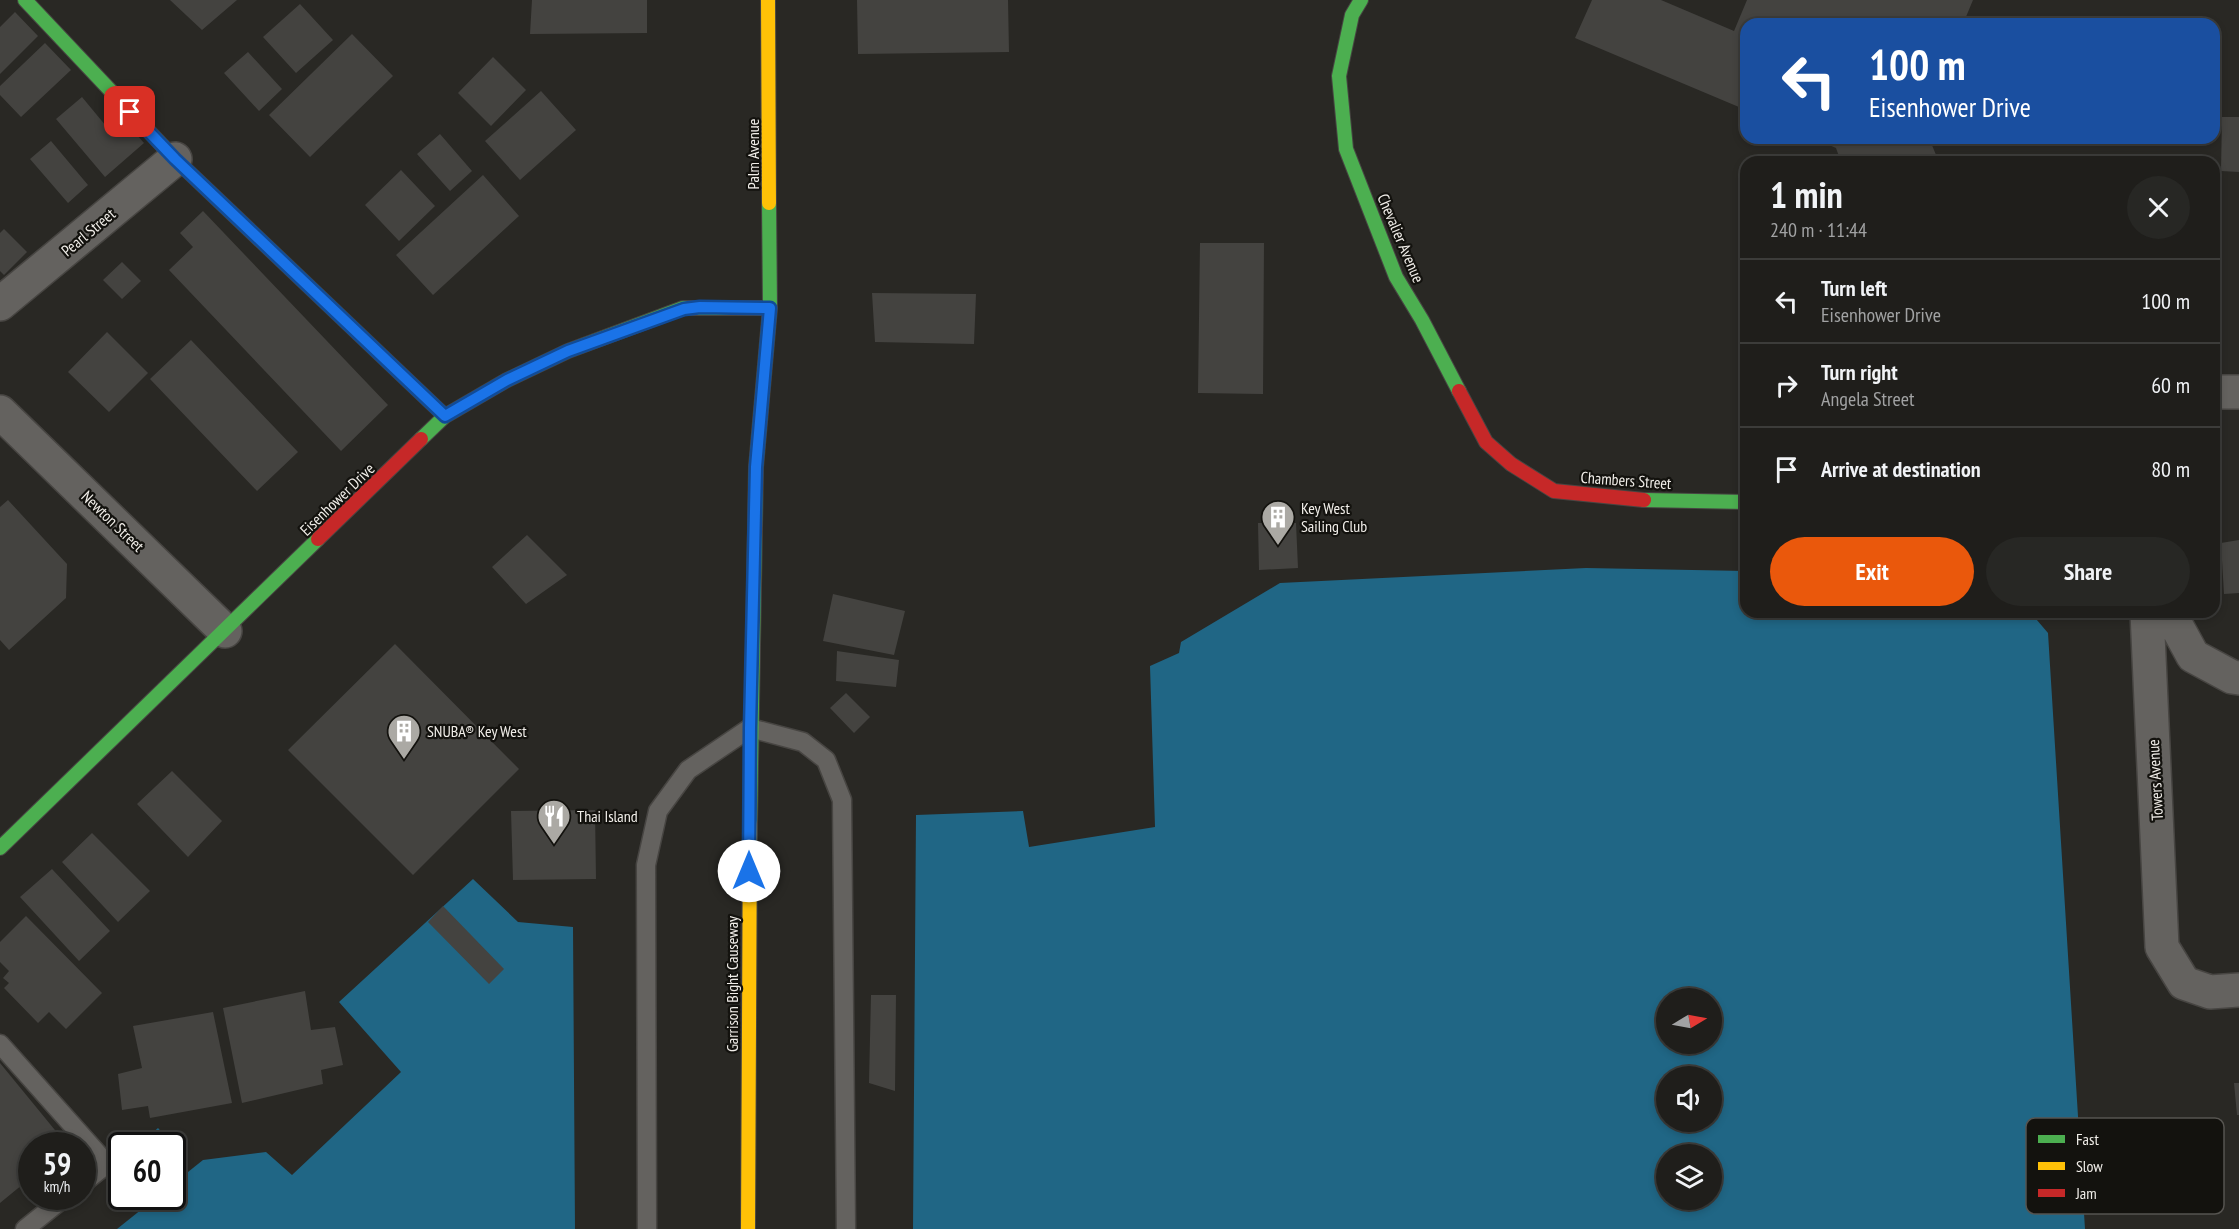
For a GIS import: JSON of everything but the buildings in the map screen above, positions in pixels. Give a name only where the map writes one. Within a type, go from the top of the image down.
[{"type":"street","points":[[25,0],[175,159],[445,416]]},
{"type":"street","name":"Palm Avenue","points":[[768,0],[770,308]]},
{"type":"street","name":"Chevalier Avenue","points":[[1361,0],[1352,15],[1339,76],[1346,149],[1396,277],[1422,320],[1486,442],[1511,464]]},
{"type":"street","name":"Pearl Street","points":[[0,304],[175,159]]},
{"type":"street","name":"Eisenhower Drive","points":[[0,848],[445,416],[507,380],[568,351],[684,309],[700,307],[770,308]]},
{"type":"street","name":"Garrison Bight Causeway","points":[[748,1229],[750,728],[756,467],[770,308]]},
{"type":"street","points":[[2220,392],[2239,392]]},
{"type":"street","name":"Newton Street","points":[[0,412],[225,632]]},
{"type":"street","name":"Chambers Street","points":[[1511,464],[1554,491],[1631,500],[1740,502]]},
{"type":"street","name":"Towers Avenue","points":[[2147,618],[2162,947],[2184,983],[2210,992],[2239,990]]},
{"type":"street","points":[[2172,618],[2193,656],[2232,677],[2239,678]]},
{"type":"lane","points":[[647,1229],[646,865],[658,811],[688,770],[750,728],[803,742],[826,760],[842,800],[846,1229]]},
{"type":"lane","points":[[0,1044],[78,1132]]},
{"type":"lane","points":[[96,1152],[107,1164],[96,1173]]},
{"type":"lane","points":[[25,1229],[49,1210]]},
{"type":"water","points":[[1586,568],[1740,571],[1740,618],[2035,618],[2048,633],[2078,1118],[2026,1118],[2026,1214],[2084,1214],[2085,1229],[913,1229],[916,815],[1023,811],[1029,847],[1155,827],[1150,666],[1179,653],[1181,642],[1280,583]]},
{"type":"water","points":[[473,879],[518,922],[573,927],[575,1229],[117,1229],[141,1210],[186,1210],[186,1174],[203,1160],[266,1152],[292,1175],[401,1072],[339,1002]]},
{"type":"traffic: fast","points":[[25,0],[175,159],[445,416]]},
{"type":"traffic: fast","points":[[1361,0],[1352,15],[1339,76],[1346,149],[1396,277],[1422,320],[1459,391]]},
{"type":"traffic: fast","points":[[750,824],[756,467],[770,308],[769,203]]},
{"type":"traffic: fast","points":[[421,439],[445,416],[507,380],[568,351],[683,308],[770,308]]},
{"type":"traffic: fast","points":[[1644,500],[1740,502]]},
{"type":"traffic: fast","points":[[0,848],[318,539]]},
{"type":"traffic: slow","points":[[768,0],[769,203]]},
{"type":"traffic: slow","points":[[748,1229],[750,824]]},
{"type":"traffic: jam","points":[[1459,391],[1486,442],[1511,464],[1554,491],[1644,500]]},
{"type":"traffic: jam","points":[[318,539],[421,439]]},
{"type":"place","name":"Key West Sailing Club","points":[[1278,546]]},
{"type":"place","name":"SNUBA® Key West","points":[[404,760]]},
{"type":"place","name":"Thai Island","points":[[554,845]]},
{"type":"route","points":[[130,112],[175,159],[445,416],[507,380],[568,351],[684,309],[700,307],[770,308],[756,467],[749,871]]}]
